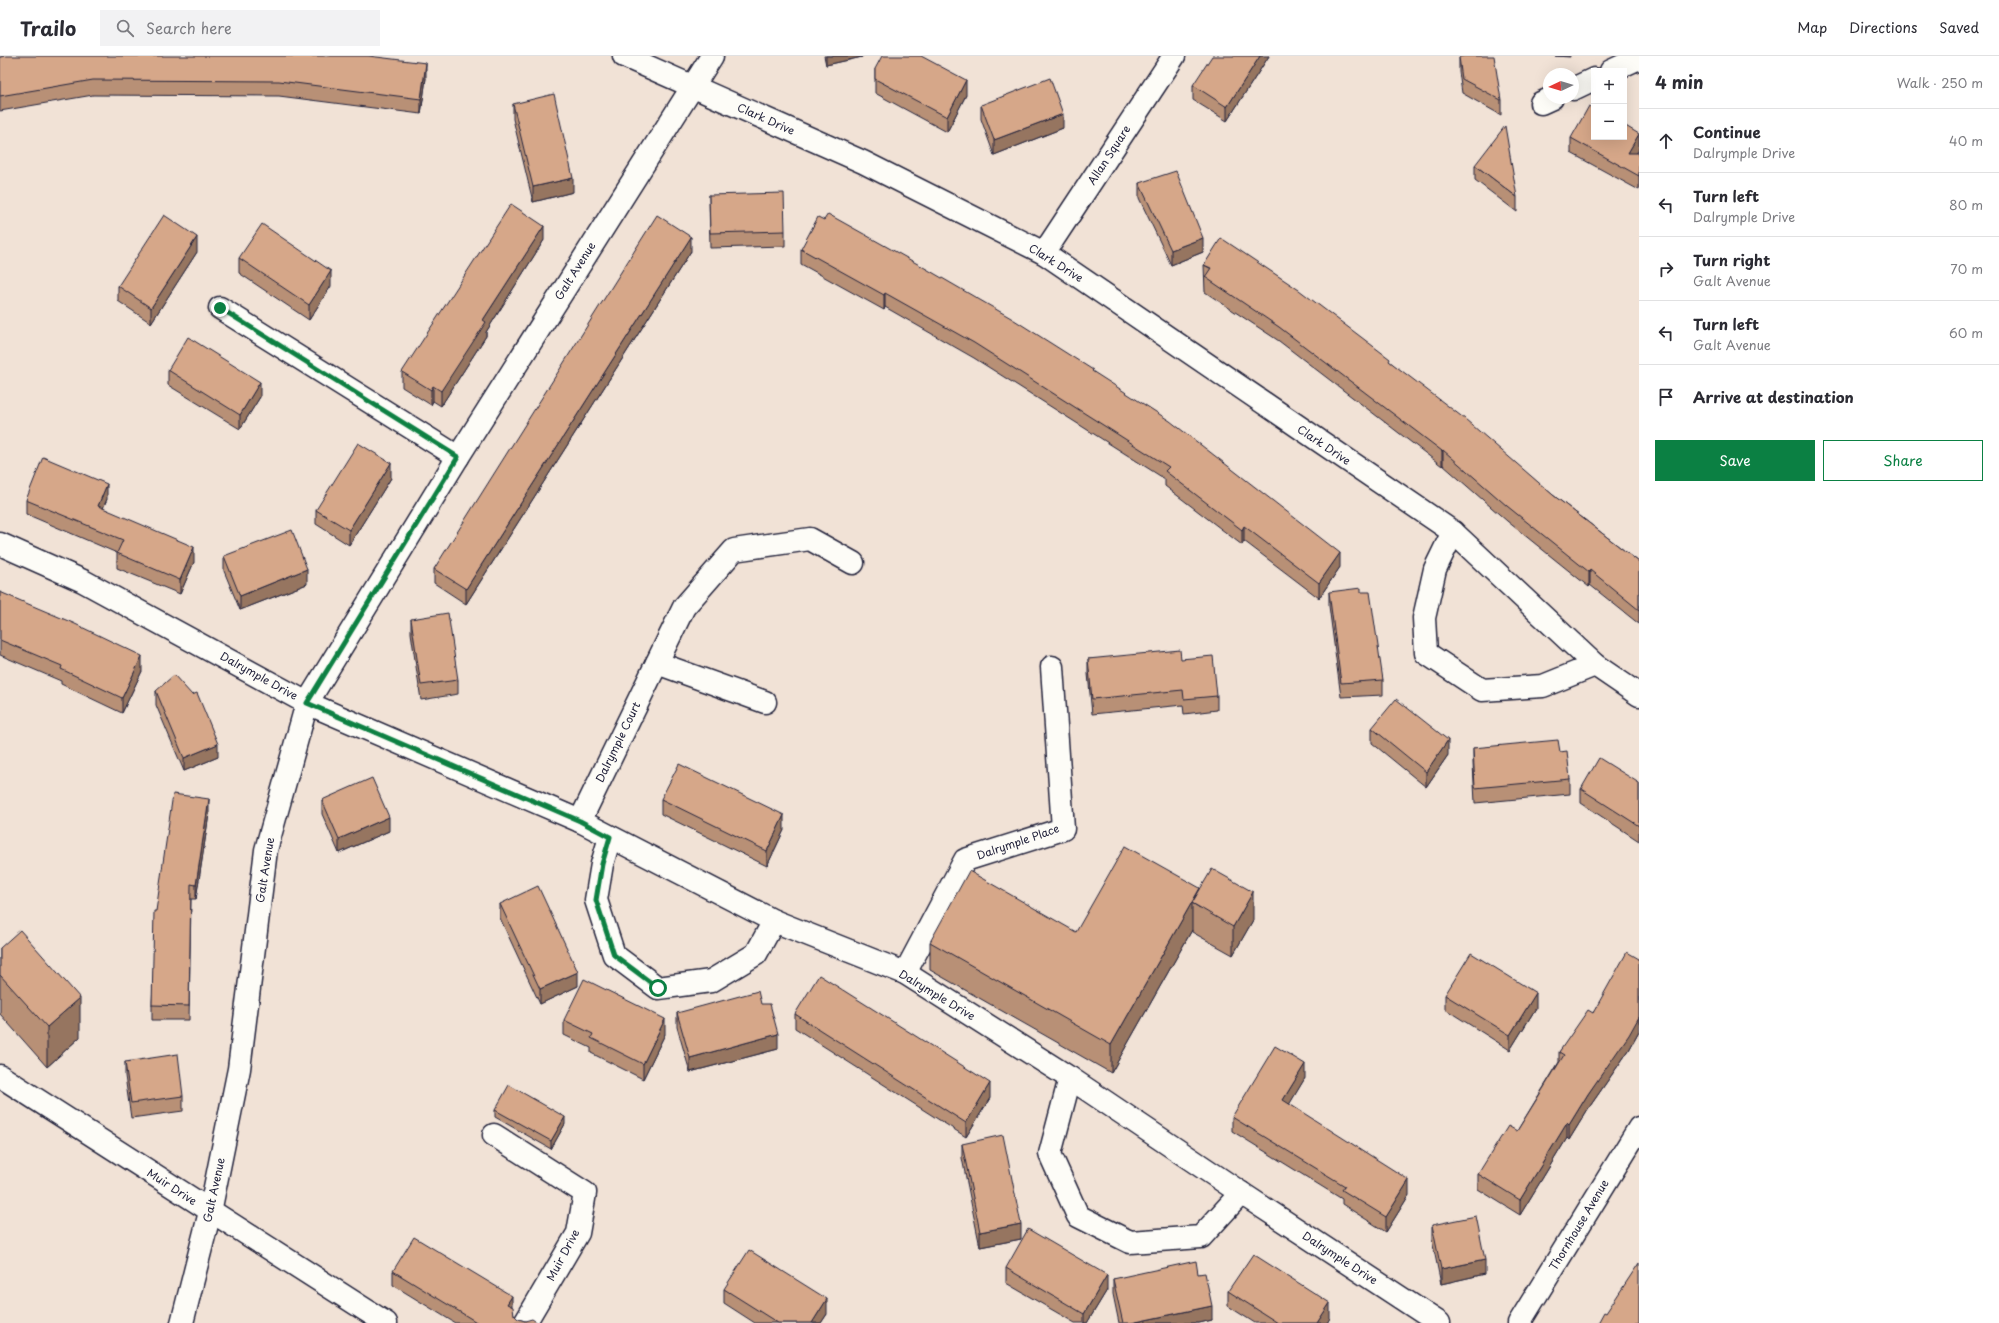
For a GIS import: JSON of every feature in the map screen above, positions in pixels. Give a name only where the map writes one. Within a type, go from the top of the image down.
[{"type":"street","name":"Clark Drive","points":[[624,56],[863,162],[1044,254],[1453,532],[1595,665],[1639,695]]},
{"type":"street","points":[[692,86],[712,56]]},
{"type":"street","name":"Allan Square","points":[[1044,254],[1174,56]]},
{"type":"street","points":[[1618,68],[1639,58]]},
{"type":"street","points":[[1579,86],[1591,80]]},
{"type":"street","name":"Galt Avenue","points":[[182,1323],[210,1212],[239,1069],[266,850],[307,703],[458,457],[692,86]]},
{"type":"street","points":[[220,308],[458,457]]},
{"type":"street","points":[[1453,532],[1435,569],[1424,618],[1426,653],[1482,690],[1543,686],[1595,665]]},
{"type":"street","name":"Dalrymple Court","points":[[580,821],[684,607],[734,550],[810,539],[853,562]]},
{"type":"street","name":"Dalrymple Drive","points":[[0,544],[83,581],[307,703],[580,821],[774,921],[905,974],[1070,1078],[1241,1193],[1439,1323]]},
{"type":"street","points":[[657,663],[765,702]]},
{"type":"street","name":"Dalrymple Place","points":[[905,974],[965,860],[1064,829],[1052,667]]},
{"type":"street","points":[[610,837],[602,864],[596,900],[614,955],[658,988],[710,981],[756,954],[774,921]]},
{"type":"street","name":"Muir Drive","points":[[0,1076],[210,1212],[386,1323]]},
{"type":"street","points":[[1070,1078],[1050,1154],[1078,1216],[1130,1242],[1201,1237],[1241,1193]]},
{"type":"street","name":"Thornhouse Avenue","points":[[1519,1323],[1639,1128]]},
{"type":"street","name":"Muir Drive","points":[[494,1135],[585,1193],[578,1233],[525,1323]]},
{"type":"building","points":[[368,56],[426,63],[421,99],[279,81],[93,80],[0,96],[0,57]]},
{"type":"building","points":[[882,56],[921,56],[966,80],[947,117],[875,79],[875,69]]},
{"type":"building","points":[[1212,56],[1260,56],[1227,107],[1193,85]]},
{"type":"building","points":[[1494,56],[1501,100],[1462,79],[1459,57]]},
{"type":"building","points":[[1050,78],[1063,114],[994,140],[981,105]]},
{"type":"building","points":[[554,94],[573,178],[533,187],[513,104]]},
{"type":"building","points":[[1589,106],[1591,107],[1591,140],[1627,140],[1627,127],[1639,134],[1628,153],[1639,153],[1639,176],[1571,138]]},
{"type":"building","points":[[1505,126],[1517,197],[1475,165]]},
{"type":"building","points":[[1176,171],[1203,238],[1171,250],[1139,183]]},
{"type":"building","points":[[784,193],[785,231],[710,233],[709,195]]},
{"type":"building","points":[[511,204],[544,226],[483,320],[486,322],[441,391],[433,386],[431,390],[402,372]]},
{"type":"building","points":[[828,214],[1011,318],[1170,421],[1340,553],[1319,583],[1244,526],[1242,530],[1165,471],[1169,467],[974,343],[885,293],[884,295],[801,249],[818,217],[824,220]]},
{"type":"building","points":[[164,215],[197,237],[151,308],[118,286]]},
{"type":"building","points":[[657,215],[691,237],[466,589],[434,569]]},
{"type":"building","points":[[262,224],[331,271],[309,305],[239,258]]},
{"type":"building","points":[[1221,238],[1299,290],[1390,359],[1389,361],[1465,419],[1553,495],[1639,562],[1639,610],[1507,506],[1443,450],[1442,451],[1279,327],[1205,277],[1211,268],[1204,265]]},
{"type":"building","points":[[188,337],[260,382],[240,415],[168,370]]},
{"type":"building","points":[[358,443],[391,463],[349,530],[316,510]]},
{"type":"building","points":[[43,457],[107,484],[98,506],[194,547],[180,580],[117,553],[123,540],[26,500]]},
{"type":"building","points":[[292,530],[307,569],[240,596],[224,556]]},
{"type":"building","points":[[1361,588],[1361,592],[1370,592],[1383,680],[1341,683],[1329,592]]},
{"type":"building","points":[[0,592],[73,623],[142,656],[122,698],[61,669],[62,666],[0,640]]},
{"type":"building","points":[[448,613],[458,680],[421,685],[411,619]]},
{"type":"building","points":[[1180,650],[1181,659],[1213,656],[1217,696],[1184,699],[1183,690],[1092,699],[1088,659]]},
{"type":"building","points":[[174,675],[192,695],[197,693],[218,744],[184,758],[156,691]]},
{"type":"building","points":[[1396,699],[1448,740],[1426,772],[1372,728]]},
{"type":"building","points":[[1558,740],[1560,752],[1567,751],[1570,779],[1475,788],[1473,748]]},
{"type":"building","points":[[1599,758],[1639,783],[1639,826],[1581,789]]},
{"type":"building","points":[[679,764],[784,815],[767,851],[661,799]]},
{"type":"building","points":[[372,778],[389,817],[339,839],[322,800]]},
{"type":"building","points":[[173,794],[209,799],[196,885],[191,884],[189,1006],[152,1005],[154,911],[156,911]]},
{"type":"building","points":[[1125,846],[1200,888],[1111,1045],[930,942],[969,871],[1076,932]]},
{"type":"building","points":[[1212,869],[1253,892],[1233,927],[1192,903]]},
{"type":"building","points":[[538,886],[578,972],[540,989],[500,904]]},
{"type":"building","points":[[20,930],[80,998],[47,1027],[0,975],[0,948]]},
{"type":"building","points":[[1627,952],[1639,959],[1639,1017],[1629,1035],[1588,1094],[1569,1125],[1567,1123],[1520,1200],[1478,1174],[1508,1126],[1517,1131],[1564,1055],[1559,1052],[1588,1010],[1593,1013]]},
{"type":"building","points":[[1471,953],[1536,993],[1510,1035],[1445,995]]},
{"type":"building","points":[[819,975],[990,1083],[966,1123],[795,1014]]},
{"type":"building","points":[[584,979],[665,1019],[643,1064],[591,1038],[593,1034],[564,1020]]},
{"type":"building","points":[[758,991],[761,1004],[770,1004],[778,1034],[690,1058],[677,1013]]},
{"type":"building","points":[[1275,1046],[1305,1064],[1283,1100],[1409,1180],[1386,1217],[1342,1190],[1345,1186],[1232,1117]]},
{"type":"building","points":[[178,1054],[183,1096],[131,1103],[125,1062]]},
{"type":"building","points":[[509,1085],[565,1117],[551,1141],[495,1110]]},
{"type":"building","points":[[1003,1135],[1021,1224],[980,1232],[962,1144]]},
{"type":"building","points":[[1476,1216],[1485,1260],[1441,1269],[1432,1225]]},
{"type":"building","points":[[1028,1229],[1107,1275],[1084,1314],[1006,1268]]},
{"type":"building","points":[[414,1237],[512,1296],[507,1304],[513,1307],[514,1315],[518,1319],[525,1321],[532,1319],[538,1323],[478,1323],[393,1271]]},
{"type":"building","points":[[749,1250],[827,1299],[812,1323],[778,1323],[724,1289]]},
{"type":"building","points":[[1253,1254],[1330,1303],[1317,1323],[1278,1323],[1228,1291]]},
{"type":"building","points":[[1196,1261],[1198,1274],[1205,1273],[1212,1306],[1131,1323],[1123,1323],[1113,1279]]},
{"type":"building","points":[[1639,1263],[1639,1323],[1598,1323],[1604,1312],[1606,1313]]},
{"type":"route","points":[[220,308],[458,457],[307,703],[580,821],[610,837],[602,864],[596,900],[614,955],[658,988]]}]
